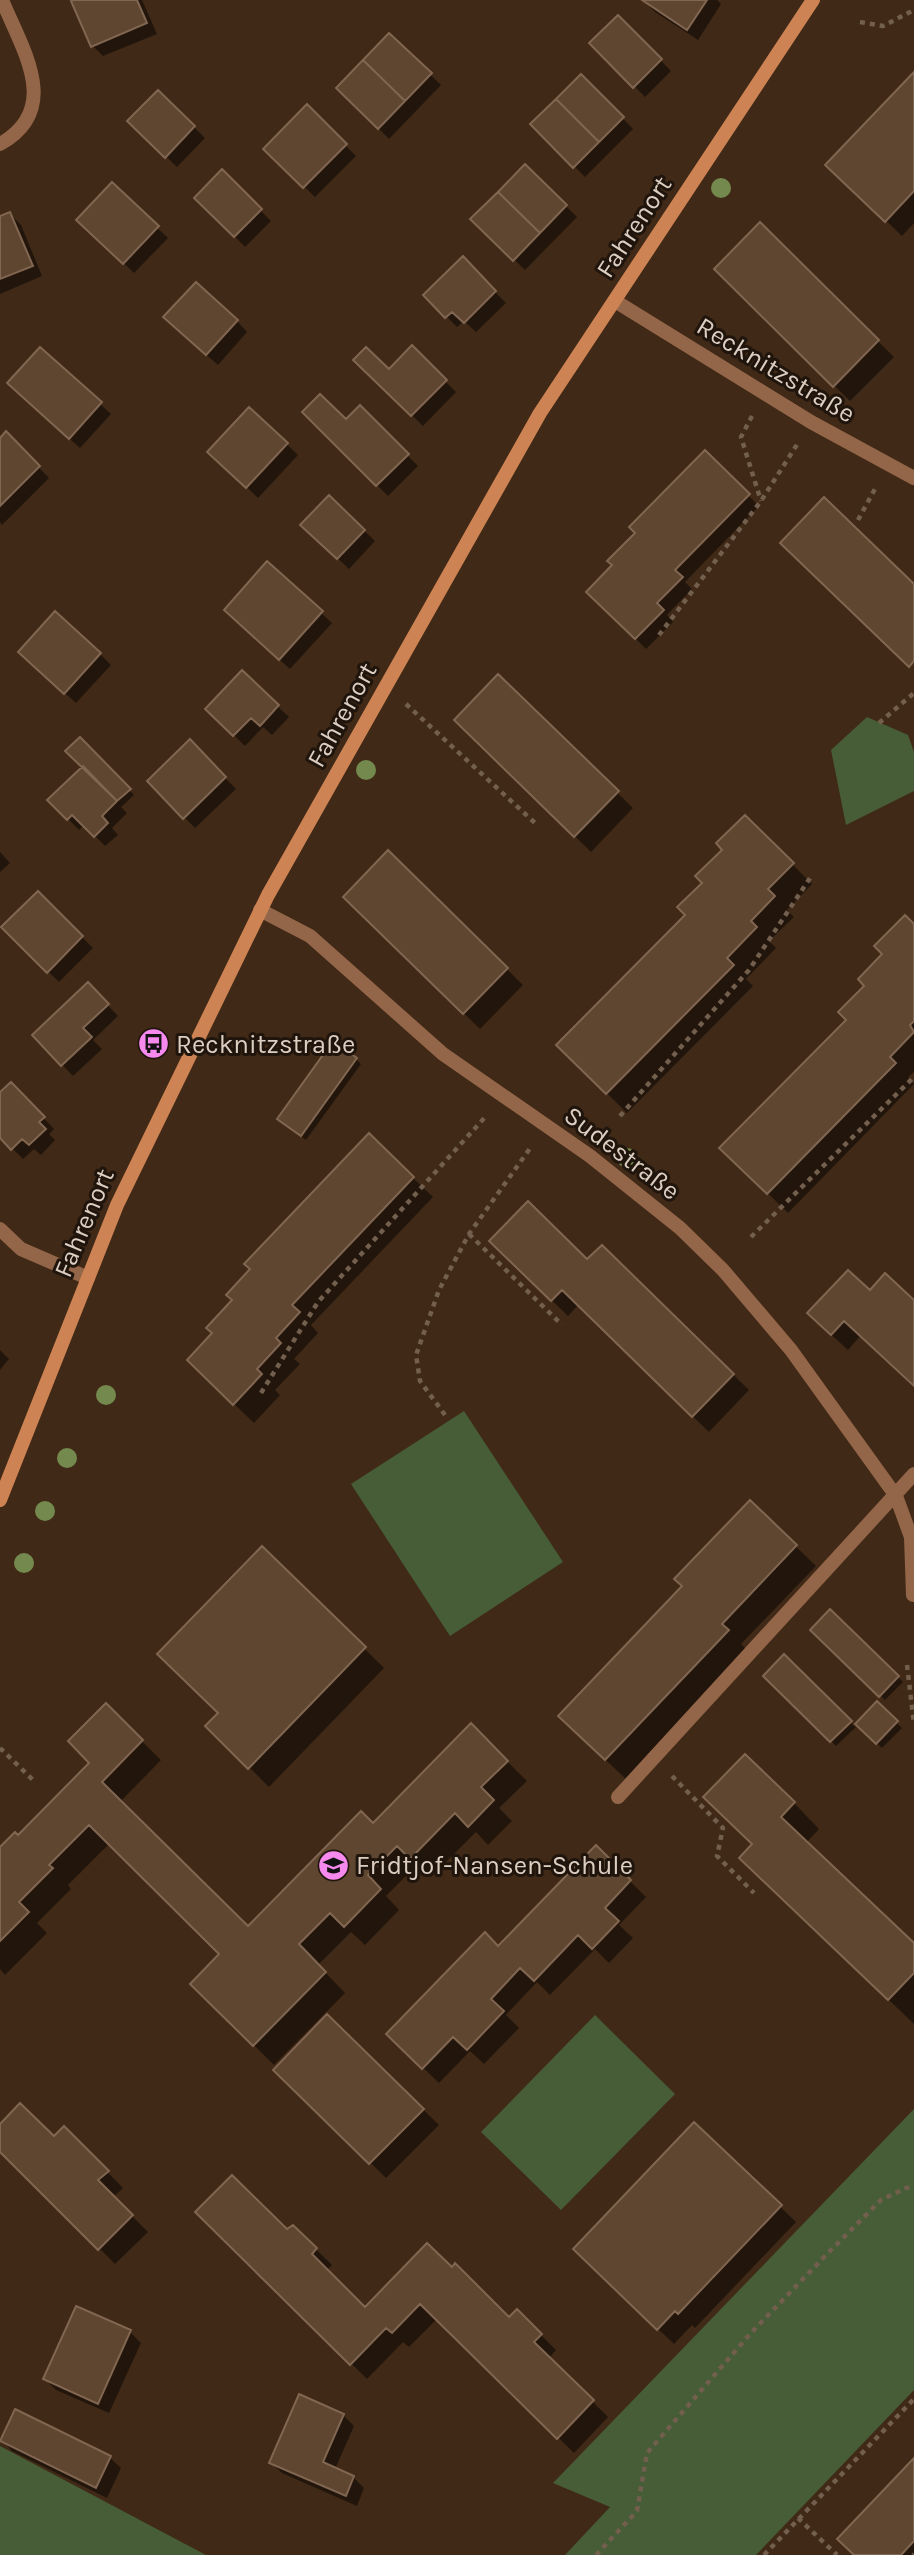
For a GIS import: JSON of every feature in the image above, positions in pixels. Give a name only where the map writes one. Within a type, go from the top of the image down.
[{"type":"street","points":[[0,144],[17,133],[27,119],[35,91],[33,77],[2,0]]},
{"type":"street","name":"Fahrenort","points":[[0,1500],[117,1205],[150,1132],[260,910],[540,413],[813,0]]},
{"type":"street","name":"Recknitzstraße","points":[[615,301],[811,422],[914,478]]},
{"type":"street","name":"Sudestraße","points":[[260,910],[310,936],[443,1054],[590,1156],[680,1228],[723,1270],[791,1350],[896,1496],[911,1537],[912,1595]]},
{"type":"street","points":[[0,1228],[21,1248],[88,1278]]},
{"type":"street","points":[[618,1797],[914,1474]]},
{"type":"path","points":[[860,22],[883,26],[914,10]]},
{"type":"path","points":[[754,412],[741,437],[761,501]]},
{"type":"path","points":[[659,635],[761,501],[799,440]]},
{"type":"path","points":[[858,520],[877,485]]},
{"type":"path","points":[[879,723],[914,693]]},
{"type":"path","points":[[405,704],[535,823]]},
{"type":"path","points":[[620,1116],[749,970],[811,874]]},
{"type":"path","points":[[751,1237],[914,1077]]},
{"type":"path","points":[[261,1393],[318,1302],[487,1115]]},
{"type":"path","points":[[445,1415],[420,1381],[416,1354],[439,1290],[469,1234],[532,1146]]},
{"type":"path","points":[[469,1234],[562,1325]]},
{"type":"path","points":[[907,1665],[914,1724]]},
{"type":"path","points":[[0,1748],[33,1780]]},
{"type":"path","points":[[654,1758],[723,1828],[717,1856],[754,1893]]},
{"type":"path","points":[[596,2555],[637,2511],[647,2453],[733,2353],[881,2200],[914,2187]]},
{"type":"path","points":[[764,2555],[914,2399]]},
{"type":"path","points":[[799,2518],[837,2555]]},
{"type":"green space","points":[[867,717],[908,735],[914,752],[914,791],[846,825],[831,750]]},
{"type":"green space","points":[[464,1411],[563,1562],[450,1636],[351,1484]]},
{"type":"green space","points":[[595,2015],[675,2094],[561,2210],[481,2132]]},
{"type":"green space","points":[[914,2109],[914,2390],[756,2555],[565,2555],[610,2507],[553,2483]]},
{"type":"green space","points":[[0,2446],[206,2555],[0,2555]]},
{"type":"building","points":[[137,0],[147,23],[91,47],[71,1]]},
{"type":"building","points":[[642,0],[707,0],[687,30]]},
{"type":"building","points":[[618,15],[662,59],[633,88],[589,43]]},
{"type":"building","points":[[389,33],[432,73],[405,101],[363,60]]},
{"type":"building","points":[[363,60],[405,101],[378,129],[336,88]]},
{"type":"building","points":[[914,72],[914,191],[885,222],[825,165]]},
{"type":"building","points":[[581,74],[624,117],[599,142],[556,99]]},
{"type":"building","points":[[158,90],[195,126],[165,158],[127,121]]},
{"type":"building","points":[[556,99],[599,142],[573,168],[530,124]]},
{"type":"building","points":[[307,104],[347,144],[303,188],[263,149]]},
{"type":"building","points":[[525,164],[567,205],[540,233],[498,192]]},
{"type":"building","points":[[222,169],[262,209],[234,237],[194,198]]},
{"type":"building","points":[[112,182],[159,226],[123,264],[76,220]]},
{"type":"building","points":[[498,192],[540,233],[513,261],[470,219]]},
{"type":"building","points":[[10,212],[33,266],[0,279],[0,216]]},
{"type":"building","points":[[760,222],[879,340],[833,387],[714,269]]},
{"type":"building","points":[[463,256],[496,291],[464,323],[452,312],[445,318],[423,295]]},
{"type":"building","points":[[196,282],[238,320],[206,355],[163,317]]},
{"type":"building","points":[[412,345],[447,380],[411,416],[353,360],[366,347],[389,369]]},
{"type":"building","points":[[40,347],[102,402],[69,439],[7,383]]},
{"type":"building","points":[[320,394],[346,419],[360,405],[409,454],[376,486],[302,412]]},
{"type":"building","points":[[249,407],[288,443],[246,488],[207,452]]},
{"type":"building","points":[[6,431],[40,466],[0,506],[0,438]]},
{"type":"building","points":[[705,450],[750,494],[675,570],[683,577],[657,603],[664,610],[635,639],[586,592],[612,565],[607,561],[635,533],[629,527]]},
{"type":"building","points":[[329,495],[365,530],[337,559],[300,525]]},
{"type":"building","points":[[824,497],[914,584],[914,661],[909,667],[780,543]]},
{"type":"building","points":[[267,561],[323,611],[279,660],[224,610]]},
{"type":"building","points":[[55,611],[101,653],[64,694],[18,652]]},
{"type":"building","points":[[242,670],[279,705],[260,726],[251,718],[233,736],[205,709]]},
{"type":"building","points":[[498,674],[619,791],[574,837],[454,720]]},
{"type":"building","points":[[80,737],[131,789],[117,801],[65,751]]},
{"type":"building","points":[[190,739],[226,777],[183,819],[147,781]]},
{"type":"building","points":[[83,766],[117,801],[102,816],[108,823],[94,837],[72,815],[67,820],[47,800]]},
{"type":"building","points":[[745,815],[794,863],[768,889],[775,896],[751,921],[757,927],[727,958],[734,965],[606,1094],[556,1045],[685,915],[677,907],[702,883],[695,876],[722,850],[716,843]]},
{"type":"building","points":[[388,850],[508,968],[463,1014],[343,897]]},
{"type":"building","points":[[38,891],[83,936],[47,973],[1,927]]},
{"type":"building","points":[[905,915],[914,924],[914,1021],[910,1025],[914,1032],[890,1057],[896,1063],[767,1194],[719,1148],[846,1020],[838,1012],[864,986],[858,979],[882,954],[874,946]]},
{"type":"building","points":[[88,982],[109,1004],[83,1028],[92,1037],[61,1066],[32,1035]]},
{"type":"building","points":[[333,1041],[357,1058],[301,1136],[277,1119]]},
{"type":"building","points":[[11,1082],[45,1117],[39,1122],[46,1129],[29,1145],[22,1139],[11,1150],[0,1138],[0,1092]]},
{"type":"building","points":[[369,1133],[414,1177],[292,1305],[300,1312],[276,1338],[281,1343],[257,1369],[262,1374],[233,1405],[187,1360],[212,1333],[206,1328],[232,1300],[226,1295],[250,1269],[244,1264]]},
{"type":"building","points":[[528,1201],[587,1259],[602,1245],[734,1374],[692,1417],[562,1290],[551,1301],[489,1241]]},
{"type":"building","points":[[848,1270],[870,1290],[885,1273],[914,1300],[914,1386],[844,1321],[831,1335],[807,1313]]},
{"type":"building","points":[[750,1500],[797,1545],[722,1624],[729,1630],[605,1760],[558,1716],[682,1586],[674,1579]]},
{"type":"building","points":[[262,1546],[366,1647],[248,1769],[205,1726],[218,1713],[157,1654]]},
{"type":"building","points":[[830,1609],[899,1676],[879,1697],[810,1630]]},
{"type":"building","points":[[784,1654],[852,1721],[830,1742],[763,1676]]},
{"type":"building","points":[[877,1701],[898,1721],[876,1744],[855,1724]]},
{"type":"building","points":[[106,1703],[143,1740],[102,1782],[248,1926],[361,1811],[373,1823],[471,1723],[508,1761],[481,1787],[494,1800],[468,1827],[455,1813],[410,1859],[397,1846],[368,1875],[381,1889],[344,1927],[330,1913],[299,1944],[326,1972],[253,2046],[190,1984],[219,1954],[89,1825],[49,1865],[53,1868],[19,1902],[29,1912],[0,1941],[0,1847],[15,1832],[18,1835],[89,1763],[68,1741]]},
{"type":"building","points":[[745,1754],[795,1802],[781,1817],[914,1943],[914,1973],[888,2000],[739,1858],[752,1844],[703,1797]]},
{"type":"building","points":[[596,1845],[631,1880],[605,1908],[619,1921],[592,1949],[578,1935],[534,1981],[520,1968],[491,1999],[504,2011],[467,2050],[453,2037],[422,2069],[386,2034],[485,1932],[498,1946]]},
{"type":"building","points":[[327,2014],[424,2109],[369,2164],[273,2070]]},
{"type":"building","points":[[20,2103],[54,2136],[64,2126],[109,2171],[98,2180],[133,2215],[98,2250],[0,2152],[0,2124]]},
{"type":"building","points":[[694,2122],[782,2205],[678,2314],[675,2311],[657,2330],[573,2249]]},
{"type":"building","points":[[232,2175],[287,2229],[293,2225],[317,2248],[312,2254],[365,2307],[427,2243],[452,2267],[455,2263],[509,2317],[517,2309],[542,2334],[534,2342],[594,2400],[557,2439],[420,2304],[392,2333],[386,2328],[350,2365],[195,2212]]},
{"type":"building","points":[[76,2306],[131,2330],[98,2404],[43,2379]]},
{"type":"building","points":[[299,2394],[344,2414],[323,2462],[354,2476],[346,2496],[269,2463]]},
{"type":"building","points":[[15,2409],[111,2456],[96,2488],[0,2441]]},
{"type":"building","points":[[914,2458],[914,2541],[901,2555],[854,2555],[837,2539]]},
{"type":"place","name":"Recknitzstraße","points":[[153,1044]]},
{"type":"place","name":"Fridtjof-Nansen-Schule","points":[[333,1865]]}]
